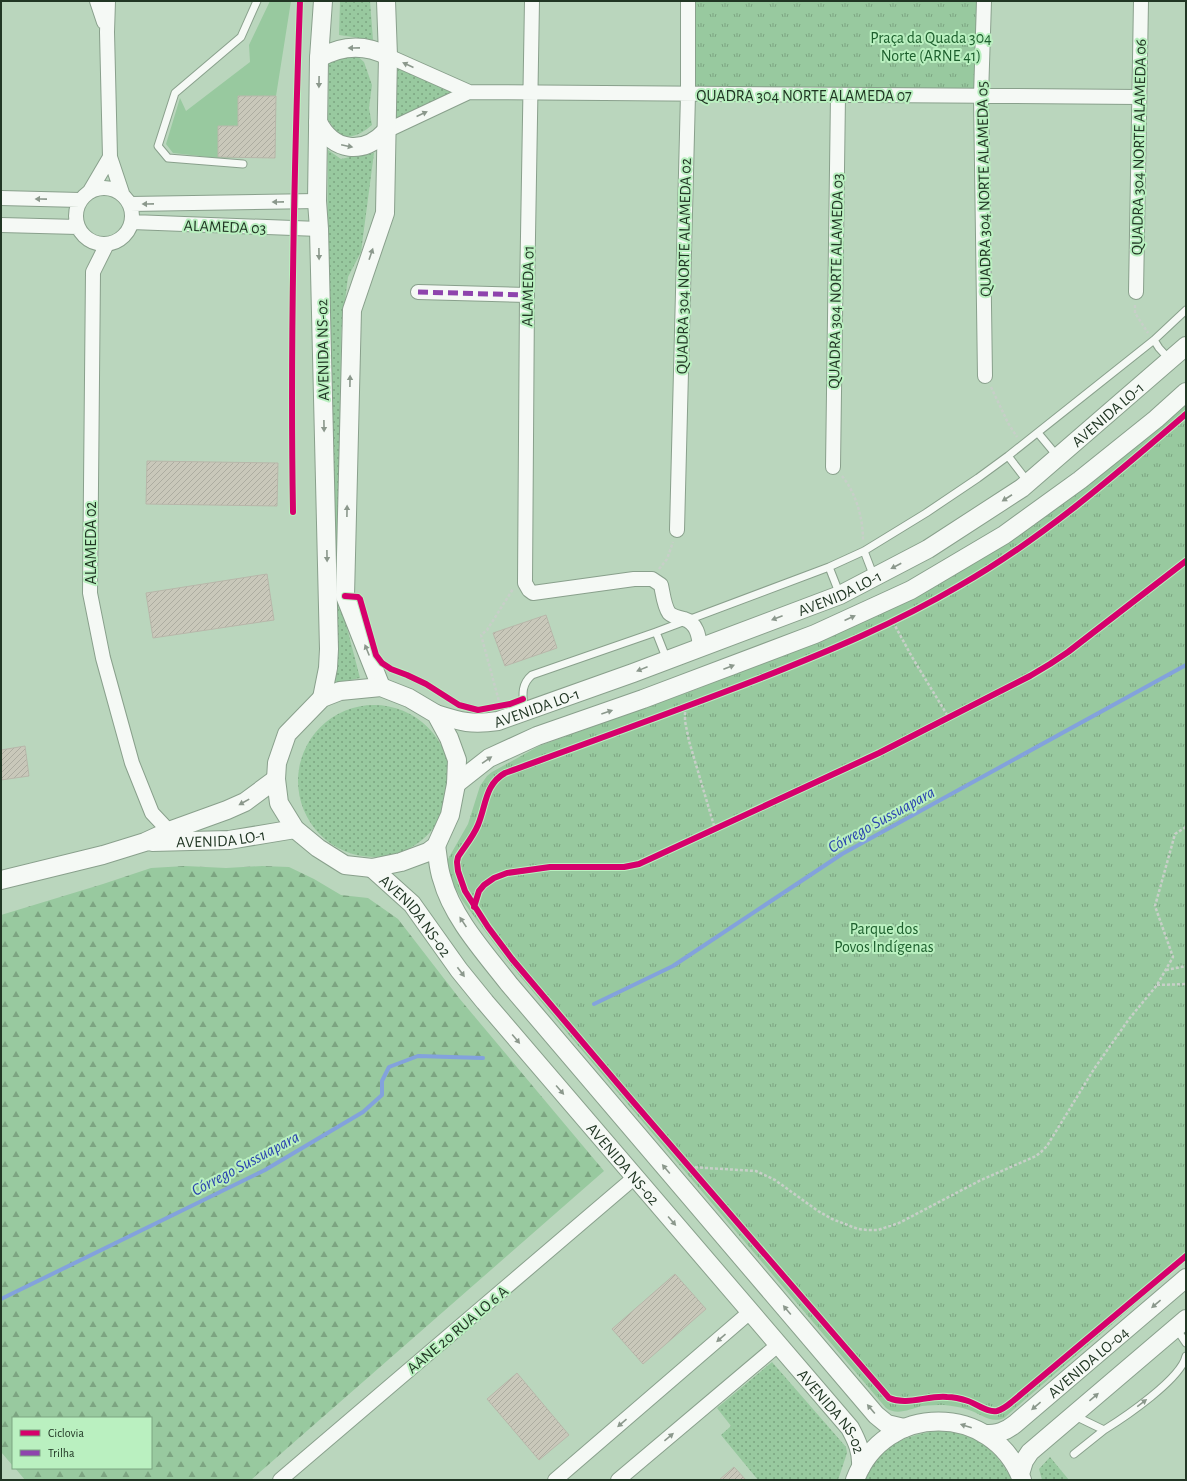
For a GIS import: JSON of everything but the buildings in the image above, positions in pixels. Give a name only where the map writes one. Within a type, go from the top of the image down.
[{"type":"street","points":[[97,1],[107,32]]},
{"type":"street","points":[[108,1],[107,32],[110,157],[132,214],[132,222],[121,238],[107,244],[97,243],[87,238],[78,227],[76,209],[80,200],[90,191],[110,157]]},
{"type":"street","name":"AVENIDA NS-02","points":[[322,698],[328,668],[329,649],[319,229],[317,201],[319,58],[323,1]]},
{"type":"street","name":"AVENIDA NS-02","points":[[381,687],[345,596],[352,310],[385,212],[388,56],[386,1]]},
{"type":"street","name":"ALAMEDA 01","points":[[532,1],[527,295],[525,583],[528,590],[533,593],[634,579],[652,579]]},
{"type":"street","name":"QUADRA 304 NORTE ALAMEDA 02","points":[[677,530],[688,94],[688,1]]},
{"type":"street","name":"QUADRA 304 NORTE ALAMEDA 05","points":[[984,1],[981,96],[985,376]]},
{"type":"street","name":"QUADRA 304 NORTE ALAMEDA 06","points":[[1136,292],[1141,1]]},
{"type":"street","points":[[319,58],[338,49],[358,47],[369,48],[388,56]]},
{"type":"street","name":"QUADRA 304 NORTE ALAMEDA 07","points":[[388,56],[469,92],[1139,98]]},
{"type":"street","name":"QUADRA 304 NORTE ALAMEDA 07","points":[[386,131],[469,92]]},
{"type":"street","name":"QUADRA 304 NORTE ALAMEDA 03","points":[[833,467],[838,95]]},
{"type":"street","points":[[318,122],[322,129],[334,141],[349,147],[370,144],[381,137],[386,131]]},
{"type":"street","points":[[90,191],[105,188],[126,199]]},
{"type":"street","points":[[1,198],[80,200]]},
{"type":"street","name":"ALAMEDA 03","points":[[126,199],[317,201]]},
{"type":"street","name":"ALAMEDA 03","points":[[132,222],[319,229]]},
{"type":"street","points":[[1,225],[78,227]]},
{"type":"street","points":[[87,238],[93,272]]},
{"type":"street","name":"ALAMEDA 02","points":[[107,244],[93,272],[90,593],[103,658],[132,763],[152,813],[168,831]]},
{"type":"street","points":[[418,292],[527,295]]},
{"type":"street","name":"AVENIDA LO-1","points":[[381,687],[410,698],[436,714],[462,722],[480,724],[498,721],[524,705],[633,673],[840,595],[928,549],[1022,488],[1186,346]]},
{"type":"street","name":"AVENIDA LO-1","points":[[456,784],[488,758],[538,736],[643,700],[815,634],[911,590],[1004,535],[1080,480],[1156,419],[1186,392]]},
{"type":"street","points":[[652,579],[661,585],[665,604],[670,613],[677,618],[688,620],[698,631],[700,647]]},
{"type":"street","points":[[381,687],[340,691],[322,698],[288,734],[277,763],[276,780],[279,803],[295,829],[318,848],[345,865],[372,868],[401,862],[428,852],[436,846],[450,815],[456,784],[457,760],[449,738],[436,714]]},
{"type":"street","name":"AVENIDA LO-1","points":[[1,880],[102,855],[145,842],[168,831],[233,808],[245,802],[276,780]]},
{"type":"street","name":"AVENIDA LO-1","points":[[145,842],[207,842],[230,840],[295,829]]},
{"type":"street","name":"AVENIDA NS-02","points":[[436,846],[442,879],[448,896],[459,917],[521,998],[876,1415],[887,1424],[904,1428]]},
{"type":"street","name":"AVENIDA NS-02","points":[[372,868],[408,899],[459,970],[497,1016],[850,1428],[858,1445],[861,1456],[858,1474]]},
{"type":"street","name":"AANE 20 RUA LO 6 A","points":[[280,1480],[635,1177]]},
{"type":"street","name":"AVENIDA LO-04","points":[[985,1434],[998,1434],[1009,1429],[1186,1278]]},
{"type":"street","points":[[555,1480],[750,1312]]},
{"type":"street","name":"AVENIDA LO-04","points":[[1021,1477],[1024,1461],[1030,1452],[1181,1323]]},
{"type":"street","points":[[618,1480],[778,1345]]},
{"type":"street","name":"AVENIDA NS-02","points":[[858,1474],[868,1456],[889,1436],[904,1428],[926,1422],[945,1421],[967,1426],[985,1434],[1005,1451],[1021,1477]]},
{"type":"lane","points":[[243,164],[168,158],[158,146],[175,93],[241,37],[257,1]]},
{"type":"lane","points":[[524,705],[524,684],[526,680],[532,676],[656,632],[829,567],[864,551],[926,513],[1008,456],[1184,315]]},
{"type":"lane","points":[[1154,340],[1170,360]]},
{"type":"lane","points":[[1038,433],[1058,457]]},
{"type":"lane","points":[[1008,456],[1028,482]]},
{"type":"lane","points":[[864,551],[874,578]]},
{"type":"lane","points":[[829,567],[840,595]]},
{"type":"lane","points":[[656,632],[667,660]]},
{"type":"lane","points":[[1181,1323],[1186,1343]]},
{"type":"lane","points":[[1074,1454],[1104,1430],[1146,1400],[1174,1376],[1185,1362],[1186,1356]]},
{"type":"lane","points":[[1073,1415],[1104,1430]]},
{"type":"path","points":[[1136,292],[1134,313],[1154,340]]},
{"type":"path","points":[[985,376],[1008,423],[1022,445]]},
{"type":"path","points":[[833,467],[843,477],[850,489],[859,511],[863,527],[864,551]]},
{"type":"path","points":[[652,579],[667,559],[677,530]]},
{"type":"path","points":[[500,706],[481,635],[487,630],[498,614],[524,572]]},
{"type":"path","points":[[887,625],[900,618]]},
{"type":"path","points":[[893,622],[912,657],[949,718]]},
{"type":"path","points":[[679,709],[692,704]]},
{"type":"path","points":[[492,707],[524,705]]},
{"type":"path","points":[[685,707],[685,721],[688,741],[715,829]]},
{"type":"path","points":[[942,721],[955,714]]},
{"type":"path","points":[[708,833],[722,826]]},
{"type":"path","points":[[690,1167],[756,1171],[775,1180],[818,1211],[839,1222],[868,1230],[878,1230],[916,1214],[981,1180],[1036,1156],[1047,1146],[1094,1070],[1129,1019],[1157,985],[1173,957],[1155,906],[1175,834],[1186,827]]},
{"type":"path","points":[[1165,970],[1186,966]]},
{"type":"path","points":[[1157,985],[1186,984]]},
{"type":"path","points":[[685,1161],[695,1173]]},
{"type":"green space","points":[[270,1],[291,1],[276,96],[275,158],[218,158],[173,153],[166,144],[180,98],[186,111],[250,62],[249,45]]},
{"type":"green space","points":[[340,1],[370,1],[373,40],[339,35]]},
{"type":"green space","name":"Praça da Quada 304 Norte (ARNE 41)","points":[[693,1],[978,1],[974,89],[964,93],[693,89]]},
{"type":"green space","points":[[342,55],[356,55],[364,62],[372,85],[369,108],[372,125],[353,136],[339,135],[328,120],[329,62]]},
{"type":"green space","points":[[388,56],[469,92],[386,131]]},
{"type":"green space","points":[[328,150],[341,159],[374,153],[361,252],[348,277],[341,333],[339,597],[360,678],[331,684],[327,269]]},
{"type":"green space","name":"Parque dos Povos Indígenas","points":[[1186,404],[1186,1260],[1004,1418],[999,1420],[990,1419],[966,1409],[944,1405],[922,1406],[899,1412],[890,1410],[886,1408],[505,958],[462,900],[452,882],[448,869],[448,859],[468,824],[480,786],[492,772],[539,746],[700,688],[745,666],[820,639],[922,594],[1013,537]]},
{"type":"green space","points":[[367,705],[381,705],[396,708],[410,714],[428,727],[441,745],[447,759],[450,781],[447,803],[441,817],[428,835],[410,848],[396,854],[381,857],[367,857],[352,854],[338,848],[326,840],[315,829],[307,817],[301,803],[298,788],[298,774],[301,759],[307,745],[315,733],[326,722],[338,714],[352,708]]},
{"type":"green space","points":[[185,866],[226,868],[262,866],[289,867],[314,879],[341,895],[368,898],[398,919],[459,998],[604,1171],[251,1480],[25,1480],[16,1469],[152,1469],[152,1417],[12,1417],[12,1465],[1,1452],[1,915],[151,868]]},
{"type":"green space","points":[[772,1362],[846,1447],[847,1453],[838,1480],[758,1480],[721,1435],[731,1426],[717,1408]]},
{"type":"green space","points":[[936,1431],[962,1434],[982,1444],[998,1459],[1012,1480],[864,1480],[877,1459],[893,1445],[912,1436]]},
{"type":"green space","points":[[1050,1457],[1069,1480],[1042,1480],[1039,1469]]},
{"type":"waterway","name":"Córrego Sussuapara","points":[[594,1004],[673,966],[842,854],[1186,665]]},
{"type":"waterway","name":"Córrego Sussuapara","points":[[1,1299],[265,1170],[363,1112],[382,1095],[382,1081],[389,1067],[418,1056],[483,1058]]},
{"type":"marked path","points":[[418,292],[527,295]]},
{"type":"cycle path","points":[[293,512],[293,256],[300,1]]},
{"type":"cycle path","points":[[1186,414],[1077,506],[1019,548],[990,568],[911,612],[862,636],[786,668],[505,773],[493,783],[487,796],[478,825],[458,857],[457,862],[458,871],[465,891],[488,927],[512,959],[889,1398],[910,1401],[932,1397],[952,1397],[968,1401],[990,1411],[1002,1409],[1186,1256]]},
{"type":"cycle path","points":[[474,907],[479,891],[484,885],[494,878],[507,873],[550,867],[624,867],[639,864],[879,753],[1030,676],[1050,664],[1068,652],[1186,561]]},
{"type":"cycle path","points":[[345,596],[358,597],[360,599],[376,655],[382,663],[391,669],[426,684],[459,705],[478,710],[510,704],[523,699]]}]
